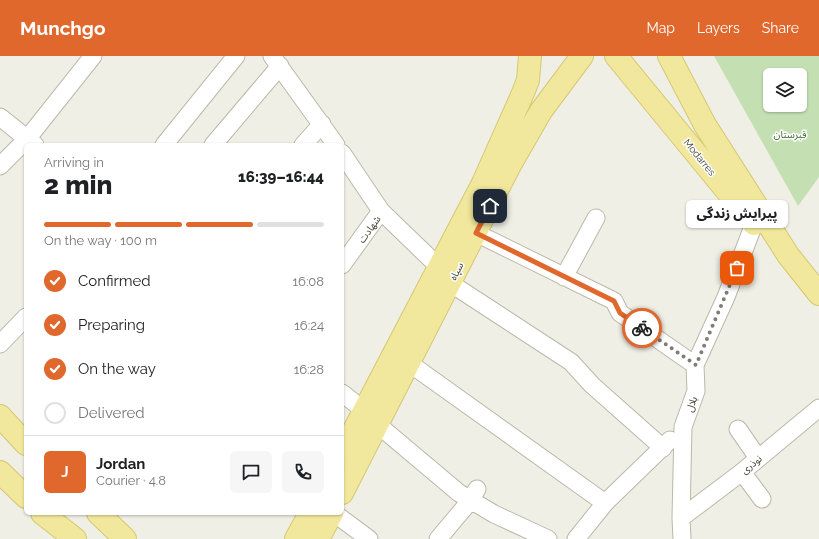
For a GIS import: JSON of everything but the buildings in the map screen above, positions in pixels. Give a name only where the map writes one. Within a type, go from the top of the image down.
[{"type":"main road","name":"سپاه","points":[[344,451],[371,418],[409,363],[483,183],[523,93],[528,80],[530,56]]},
{"type":"main road","name":"سپاه","points":[[344,488],[371,418],[445,276],[476,233],[541,111],[582,56]]},
{"type":"main road","name":"Modarres","points":[[616,56],[754,224],[788,255]]},
{"type":"main road","name":"Modarres","points":[[669,56],[705,125],[788,255],[819,294]]},
{"type":"main road","points":[[0,416],[24,442]]},
{"type":"main road","points":[[0,472],[24,495]]},
{"type":"main road","points":[[45,515],[75,539]]},
{"type":"main road","points":[[100,515],[125,539]]},
{"type":"main road","points":[[296,539],[309,515]]},
{"type":"main road","points":[[318,539],[332,515]]},
{"type":"street","points":[[0,117],[31,142],[93,56]]},
{"type":"street","points":[[166,143],[233,57]]},
{"type":"street","points":[[214,143],[276,61],[335,143]]},
{"type":"street","points":[[305,143],[322,124]]},
{"type":"street","points":[[0,166],[24,147]]},
{"type":"street","points":[[344,156],[381,211],[445,276],[571,362],[592,385],[663,448]]},
{"type":"street","name":"شهادت","points":[[344,262],[381,211]]},
{"type":"street","points":[[564,277],[596,218]]},
{"type":"street","name":"بلال","points":[[682,539],[683,427],[696,391],[696,365],[726,297],[754,224]]},
{"type":"street","points":[[476,233],[614,301],[620,313],[696,365]]},
{"type":"street","points":[[0,344],[24,319]]},
{"type":"street","points":[[409,363],[605,503]]},
{"type":"street","points":[[344,395],[459,493],[474,495],[548,539]]},
{"type":"street","name":"نوذری","points":[[681,518],[742,472],[819,408]]},
{"type":"street","name":"بلال","points":[[576,539],[605,503],[683,427]]},
{"type":"street","points":[[738,429],[758,458]]},
{"type":"street","points":[[742,472],[762,499]]},
{"type":"street","points":[[438,539],[474,495]]},
{"type":"street","points":[[336,515],[369,539]]},
{"type":"green space","name":"قبرستان","points":[[714,56],[819,56],[819,177],[798,206]]},
{"type":"way so far","points":[[642,328],[696,365],[737,268]]},
{"type":"place","name":"پیرایش زندگی","points":[[737,268]]},
{"type":"route","points":[[490,206],[476,233],[614,301],[620,313],[642,328]]}]
